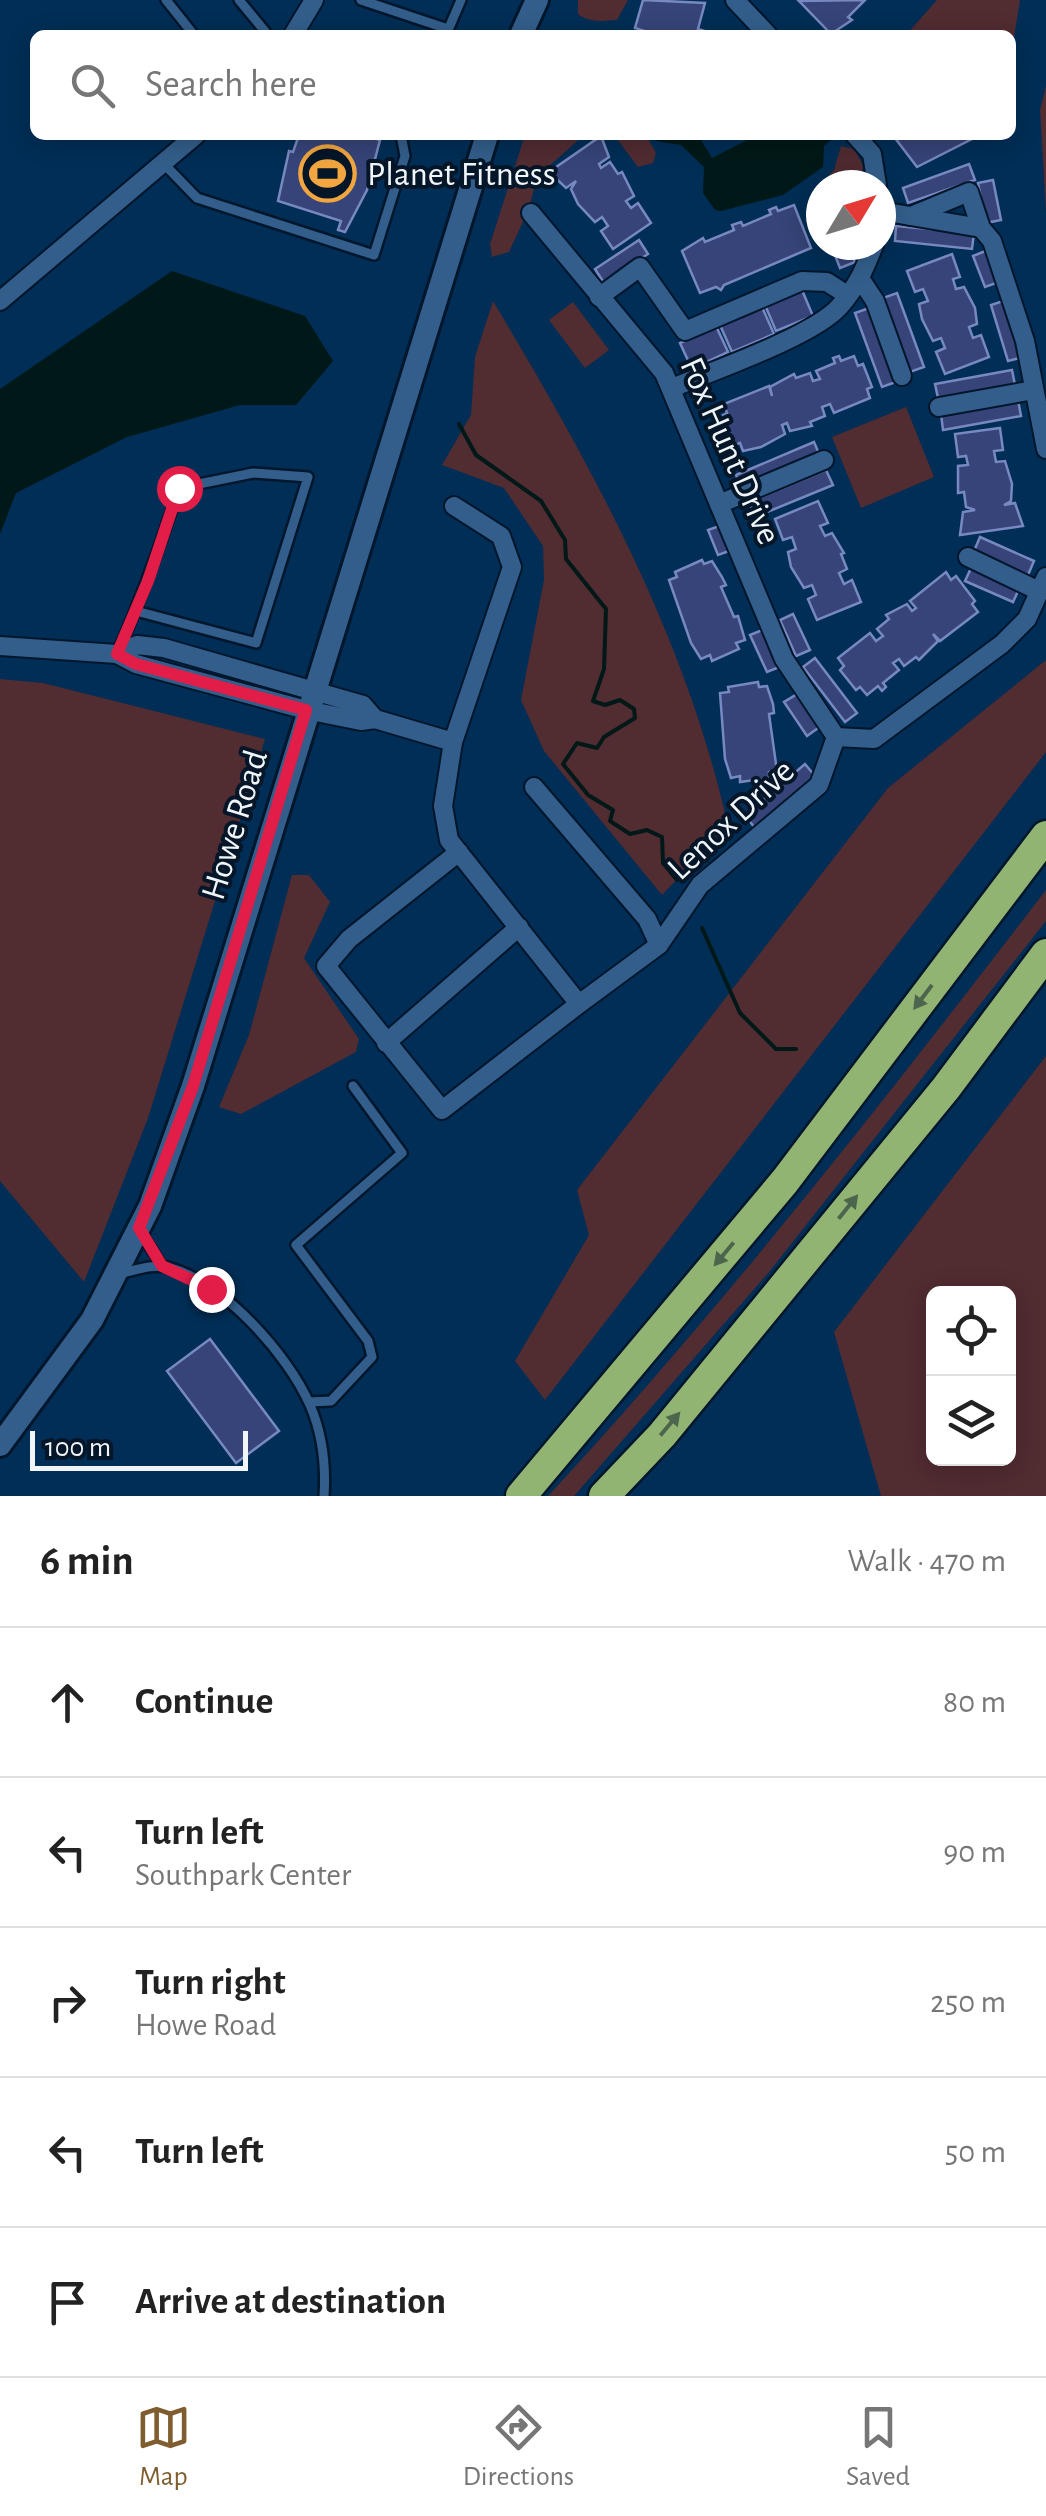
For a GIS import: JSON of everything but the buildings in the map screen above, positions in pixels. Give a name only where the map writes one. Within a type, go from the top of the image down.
[{"type":"highway","points":[[958,950],[1046,814]]},
{"type":"highway","points":[[521,1496],[786,1181],[1046,836]]},
{"type":"highway","points":[[604,1496],[662,1435],[946,1088],[1046,954]]},
{"type":"highway","points":[[946,1088],[1046,989]]},
{"type":"street","points":[[296,30],[314,0]]},
{"type":"street","points":[[524,30],[536,0]]},
{"type":"street","points":[[737,1],[763,30]]},
{"type":"street","points":[[0,301],[191,140]]},
{"type":"street","name":"Howe Road","points":[[4,1430],[92,1320],[139,1228],[193,1086],[309,701],[416,378],[443,271],[485,140]]},
{"type":"street","points":[[859,140],[872,154],[875,170]]},
{"type":"street","points":[[911,216],[970,192],[981,228],[996,247],[1005,276],[1046,449]]},
{"type":"street","name":"Fox Hunt Drive","points":[[531,213],[660,366],[784,658],[836,736]]},
{"type":"street","points":[[896,214],[981,228]]},
{"type":"street","points":[[672,388],[811,326],[839,308],[861,280],[864,260]]},
{"type":"street","points":[[600,297],[640,268],[685,331],[802,281],[827,282],[847,295]]},
{"type":"street","points":[[861,280],[875,302],[902,376]]},
{"type":"street","points":[[939,407],[1034,390]]},
{"type":"street","points":[[719,504],[824,460]]},
{"type":"street","points":[[454,506],[501,536],[512,567],[453,742],[444,806],[449,840],[579,1004]]},
{"type":"street","points":[[836,736],[878,737],[1002,644],[1027,620],[1043,584],[968,557]]},
{"type":"street","points":[[0,646],[117,654],[137,644],[164,648],[309,701],[363,705],[376,719],[453,742]]},
{"type":"street","name":"Lenox Drive","points":[[459,852],[348,939],[326,966],[442,1110],[659,945],[700,886],[819,785],[836,736]]},
{"type":"street","name":"Lenox Drive","points":[[534,787],[647,919],[659,945]]},
{"type":"street","points":[[386,1042],[519,927]]},
{"type":"lane","points":[[166,0],[190,30]]},
{"type":"lane","points":[[239,0],[264,30]]},
{"type":"lane","points":[[361,0],[442,30]]},
{"type":"lane","points":[[448,30],[461,0]]},
{"type":"lane","points":[[402,140],[405,156]]},
{"type":"lane","points":[[165,165],[198,198],[374,255],[410,140]]},
{"type":"lane","points":[[117,654],[179,488],[253,473],[308,477],[256,642],[136,611]]},
{"type":"lane","points":[[309,1402],[330,1401],[372,1357],[368,1340],[296,1245],[402,1153],[353,1086]]},
{"type":"lane","points":[[139,1228],[162,1266],[230,1300],[250,1320],[309,1402],[320,1434],[324,1496]]},
{"type":"lane","points":[[115,1275],[162,1266]]},
{"type":"shaded area","points":[[578,0],[628,0],[617,20],[601,21],[578,14]]},
{"type":"shaded area","points":[[937,0],[1020,0],[1015,30],[910,30]]},
{"type":"shaded area","points":[[1046,86],[1046,211],[1040,110]]},
{"type":"shaded area","points":[[523,140],[578,140],[537,177],[529,209],[509,252],[492,257],[490,244]]},
{"type":"shaded area","points":[[618,140],[649,140],[656,153],[653,163],[638,167]]},
{"type":"shaded area","points":[[655,140],[701,140],[712,158],[747,140],[831,140],[824,146],[823,167],[806,170],[806,179],[783,195],[721,211],[715,210],[703,193],[704,167],[681,145]]},
{"type":"shaded area","points":[[841,146],[854,149],[863,165],[863,170],[834,170]]},
{"type":"shaded area","points":[[172,271],[305,316],[333,361],[296,405],[240,405],[127,437],[16,493],[0,534],[0,389]]},
{"type":"shaded area","points":[[493,301],[566,427],[632,554],[687,687],[710,755],[728,826],[662,895],[544,751],[521,700],[544,580],[543,546],[504,488],[442,465],[471,415],[475,357]]},
{"type":"shaded area","points":[[573,302],[609,350],[585,368],[549,320]]},
{"type":"shaded area","points":[[906,407],[934,477],[861,508],[832,437]]},
{"type":"shaded area","points":[[1046,660],[1046,752],[545,1400],[515,1361],[589,1235],[577,1190],[888,788]]},
{"type":"shaded area","points":[[0,679],[43,683],[265,739],[148,1118],[84,1282],[0,1181]]},
{"type":"shaded area","points":[[292,875],[309,875],[330,902],[304,958],[359,1039],[356,1052],[241,1114],[219,1107],[249,1035]]},
{"type":"shaded area","points":[[1046,890],[1046,921],[769,1272],[574,1496],[548,1496],[741,1275]]},
{"type":"shaded area","points":[[1046,1056],[1046,1496],[881,1496],[834,1332]]},
{"type":"waterway","points":[[459,424],[476,455],[541,501],[565,540],[566,559],[606,609],[604,669],[593,701],[605,705],[620,700],[634,709],[635,718],[604,737],[597,748],[577,743],[563,764],[588,795],[613,810],[610,821],[630,834],[647,830],[662,837],[663,863],[677,880]]},
{"type":"waterway","points":[[702,928],[740,1013],[776,1049],[796,1049]]},
{"type":"place","name":"Planet Fitness","points":[[328,174]]},
{"type":"route","points":[[179,488],[148,581],[117,654],[136,664],[168,669],[306,710],[193,1086],[139,1228],[162,1266],[211,1289]]}]
